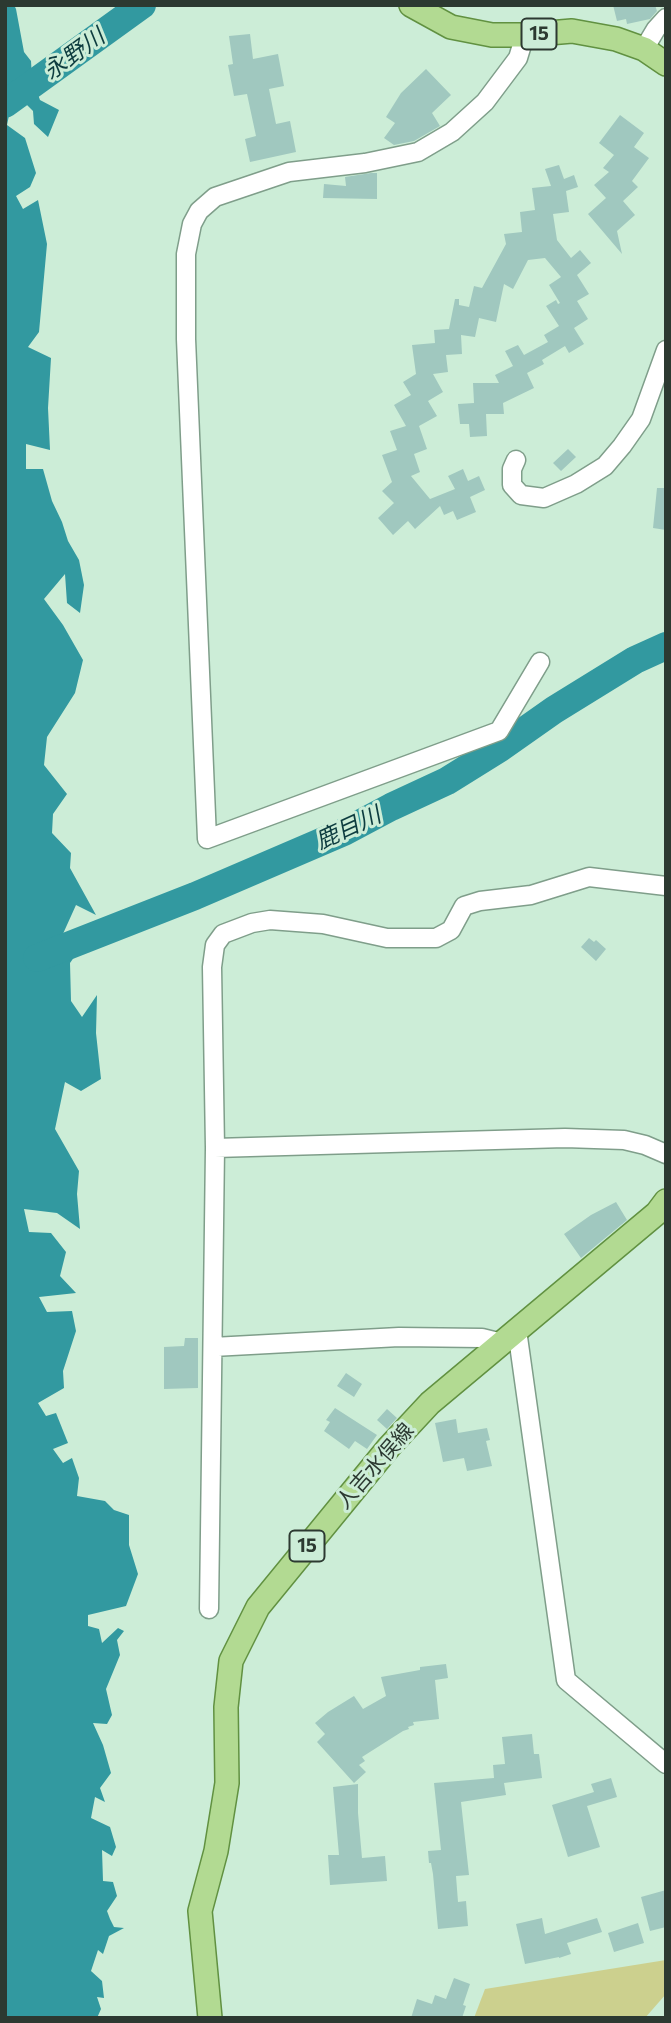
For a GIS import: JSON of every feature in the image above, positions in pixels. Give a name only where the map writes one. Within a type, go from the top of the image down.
[{"type":"main road","name":"15","points":[[411,5],[451,27],[492,35],[572,31],[616,39],[644,49],[666,64]]},
{"type":"main road","name":"人吉水俣線","points":[[209,2018],[200,1911],[216,1850],[227,1783],[226,1706],[230,1661],[258,1607],[389,1447],[430,1404],[657,1213],[666,1201]]},
{"type":"street","points":[[644,49],[666,18]]},
{"type":"street","points":[[525,35],[518,58],[485,102],[452,132],[418,152],[365,163],[289,172],[215,197],[199,211],[191,224],[186,254],[186,339],[207,839],[499,730],[540,662]]},
{"type":"street","points":[[516,460],[512,469],[512,485],[521,495],[544,498],[576,484],[605,466],[641,419],[666,350]]},
{"type":"street","points":[[209,1609],[215,1148],[212,967],[215,946],[223,934],[252,923],[270,920],[323,924],[387,938],[436,938],[451,930],[464,906],[480,901],[531,895],[589,877],[666,886]]},
{"type":"street","points":[[215,1148],[565,1138],[624,1140],[645,1144],[666,1154]]},
{"type":"street","points":[[212,1347],[399,1337],[510,1336],[566,1680],[666,1764]]},
{"type":"green space","points":[[666,1960],[666,1994],[645,2018],[474,2018],[485,1989]]},
{"type":"water","points":[[5,5],[14,5],[16,9],[24,52],[31,61],[32,78],[40,100],[59,110],[48,137],[34,124],[33,111],[14,92],[7,125],[25,138],[36,173],[30,187],[16,196],[23,209],[38,200],[47,244],[39,332],[28,347],[51,358],[48,408],[50,450],[26,444],[26,469],[43,469],[52,501],[79,560],[84,585],[80,613],[67,603],[65,574],[44,599],[83,660],[75,693],[47,737],[44,765],[67,794],[53,814],[52,833],[71,853],[70,868],[96,915],[76,905],[62,936],[79,950],[70,963],[71,1001],[82,1017],[97,995],[96,1033],[101,1079],[81,1091],[65,1082],[55,1129],[79,1171],[77,1194],[80,1229],[57,1213],[24,1209],[29,1232],[51,1233],[66,1252],[60,1276],[76,1293],[39,1297],[47,1312],[72,1311],[76,1331],[63,1371],[64,1388],[38,1403],[46,1416],[56,1413],[68,1443],[53,1449],[63,1463],[72,1458],[79,1478],[77,1496],[105,1501],[114,1510],[129,1515],[129,1545],[138,1574],[126,1606],[88,1615],[88,1626],[99,1629],[102,1643],[118,1628],[124,1631],[117,1640],[120,1655],[106,1689],[112,1715],[107,1724],[93,1723],[111,1773],[100,1788],[105,1802],[95,1797],[91,1818],[110,1827],[116,1847],[112,1856],[102,1850],[103,1881],[113,1882],[117,1896],[107,1911],[110,1919],[114,1927],[124,1928],[109,1936],[103,1954],[98,1950],[91,1971],[102,1981],[104,1998],[97,1997],[101,2009],[97,2018],[5,2018]]},
{"type":"building","points":[[613,5],[655,5],[657,11],[650,19],[627,24],[626,19],[617,21]]},
{"type":"building","points":[[250,34],[253,59],[278,54],[284,86],[269,89],[276,124],[290,121],[296,152],[250,162],[245,139],[256,136],[247,94],[234,96],[228,65],[233,64],[229,36]]},
{"type":"building","points":[[426,69],[451,95],[432,113],[440,126],[414,141],[394,145],[384,138],[395,123],[386,117],[401,93]]},
{"type":"building","points":[[620,115],[644,133],[634,147],[649,158],[632,181],[638,187],[623,201],[635,215],[617,231],[622,254],[588,214],[606,198],[594,185],[609,172],[603,168],[614,155],[599,143]]},
{"type":"building","points":[[559,165],[564,179],[574,175],[578,187],[566,191],[569,212],[553,214],[557,240],[571,258],[580,250],[591,263],[577,275],[589,294],[577,301],[588,319],[574,328],[584,344],[569,353],[565,346],[542,360],[544,364],[527,373],[534,388],[503,403],[504,414],[486,414],[487,436],[470,437],[469,424],[460,424],[458,404],[474,403],[473,383],[499,383],[495,375],[513,366],[505,351],[518,345],[524,355],[548,342],[544,335],[559,326],[546,306],[556,300],[560,303],[549,285],[561,277],[545,258],[528,260],[513,289],[504,284],[496,322],[479,318],[475,337],[461,335],[462,354],[446,355],[448,372],[433,374],[443,392],[428,401],[437,416],[419,426],[427,449],[414,454],[420,472],[411,476],[430,499],[455,489],[448,476],[463,469],[468,481],[479,476],[485,490],[470,497],[476,512],[457,520],[453,511],[444,515],[440,506],[415,529],[408,521],[393,535],[378,518],[394,503],[382,491],[392,482],[382,455],[397,450],[390,431],[406,426],[394,405],[411,395],[403,382],[416,374],[412,345],[435,343],[434,330],[449,329],[455,299],[459,299],[459,305],[469,307],[474,286],[482,288],[506,244],[504,234],[522,232],[520,212],[535,210],[532,188],[551,186],[545,169]]},
{"type":"building","points":[[377,173],[377,199],[323,198],[324,184],[346,186],[345,177]]},
{"type":"building","points":[[568,449],[576,457],[561,471],[553,463]]},
{"type":"building","points":[[657,488],[666,488],[666,530],[653,528]]},
{"type":"building","points":[[589,938],[594,942],[596,940],[606,949],[596,961],[581,947]]},
{"type":"building","points":[[616,1202],[627,1220],[581,1258],[564,1234]]},
{"type":"building","points":[[185,1338],[198,1338],[198,1388],[164,1389],[164,1347],[184,1346]]},
{"type":"building","points":[[346,1373],[362,1384],[354,1397],[337,1386]]},
{"type":"building","points":[[335,1408],[377,1435],[367,1449],[355,1441],[349,1449],[324,1431],[330,1422],[326,1420]]},
{"type":"building","points":[[387,1409],[397,1418],[387,1429],[377,1420]]},
{"type":"building","points":[[456,1419],[458,1433],[487,1428],[490,1440],[486,1441],[492,1466],[467,1471],[464,1458],[443,1462],[435,1423]]},
{"type":"building","points":[[446,1664],[448,1678],[435,1680],[439,1719],[413,1722],[414,1725],[408,1727],[409,1729],[362,1757],[365,1761],[359,1765],[366,1772],[354,1783],[317,1742],[325,1734],[315,1723],[328,1712],[354,1696],[363,1709],[386,1696],[381,1677],[420,1670],[420,1667]]},
{"type":"building","points":[[532,1734],[534,1754],[539,1754],[542,1778],[504,1783],[506,1795],[461,1802],[469,1875],[456,1876],[458,1902],[466,1901],[468,1926],[438,1929],[428,1851],[441,1850],[434,1783],[494,1778],[493,1765],[505,1764],[502,1737]]},
{"type":"building","points":[[611,1778],[617,1797],[587,1806],[600,1847],[568,1857],[552,1805],[594,1792],[591,1784]]},
{"type":"building","points":[[358,1784],[362,1858],[385,1856],[387,1881],[330,1885],[328,1855],[339,1855],[333,1787]]},
{"type":"building","points":[[666,1890],[666,1927],[650,1931],[641,1897]]},
{"type":"building","points":[[542,1918],[545,1934],[597,1918],[602,1932],[567,1943],[571,1954],[525,1964],[516,1924]]},
{"type":"building","points":[[638,1923],[644,1943],[614,1952],[608,1933]]},
{"type":"building","points":[[454,1978],[470,1984],[462,2018],[411,2018],[417,1999],[432,2004],[435,1995],[446,1999]]},
{"type":"waterway","name":"永野川","points":[[5,104],[142,5]]},
{"type":"waterway","name":"鹿目川","points":[[37,958],[195,896],[344,832],[447,781],[635,660],[666,646]]}]
